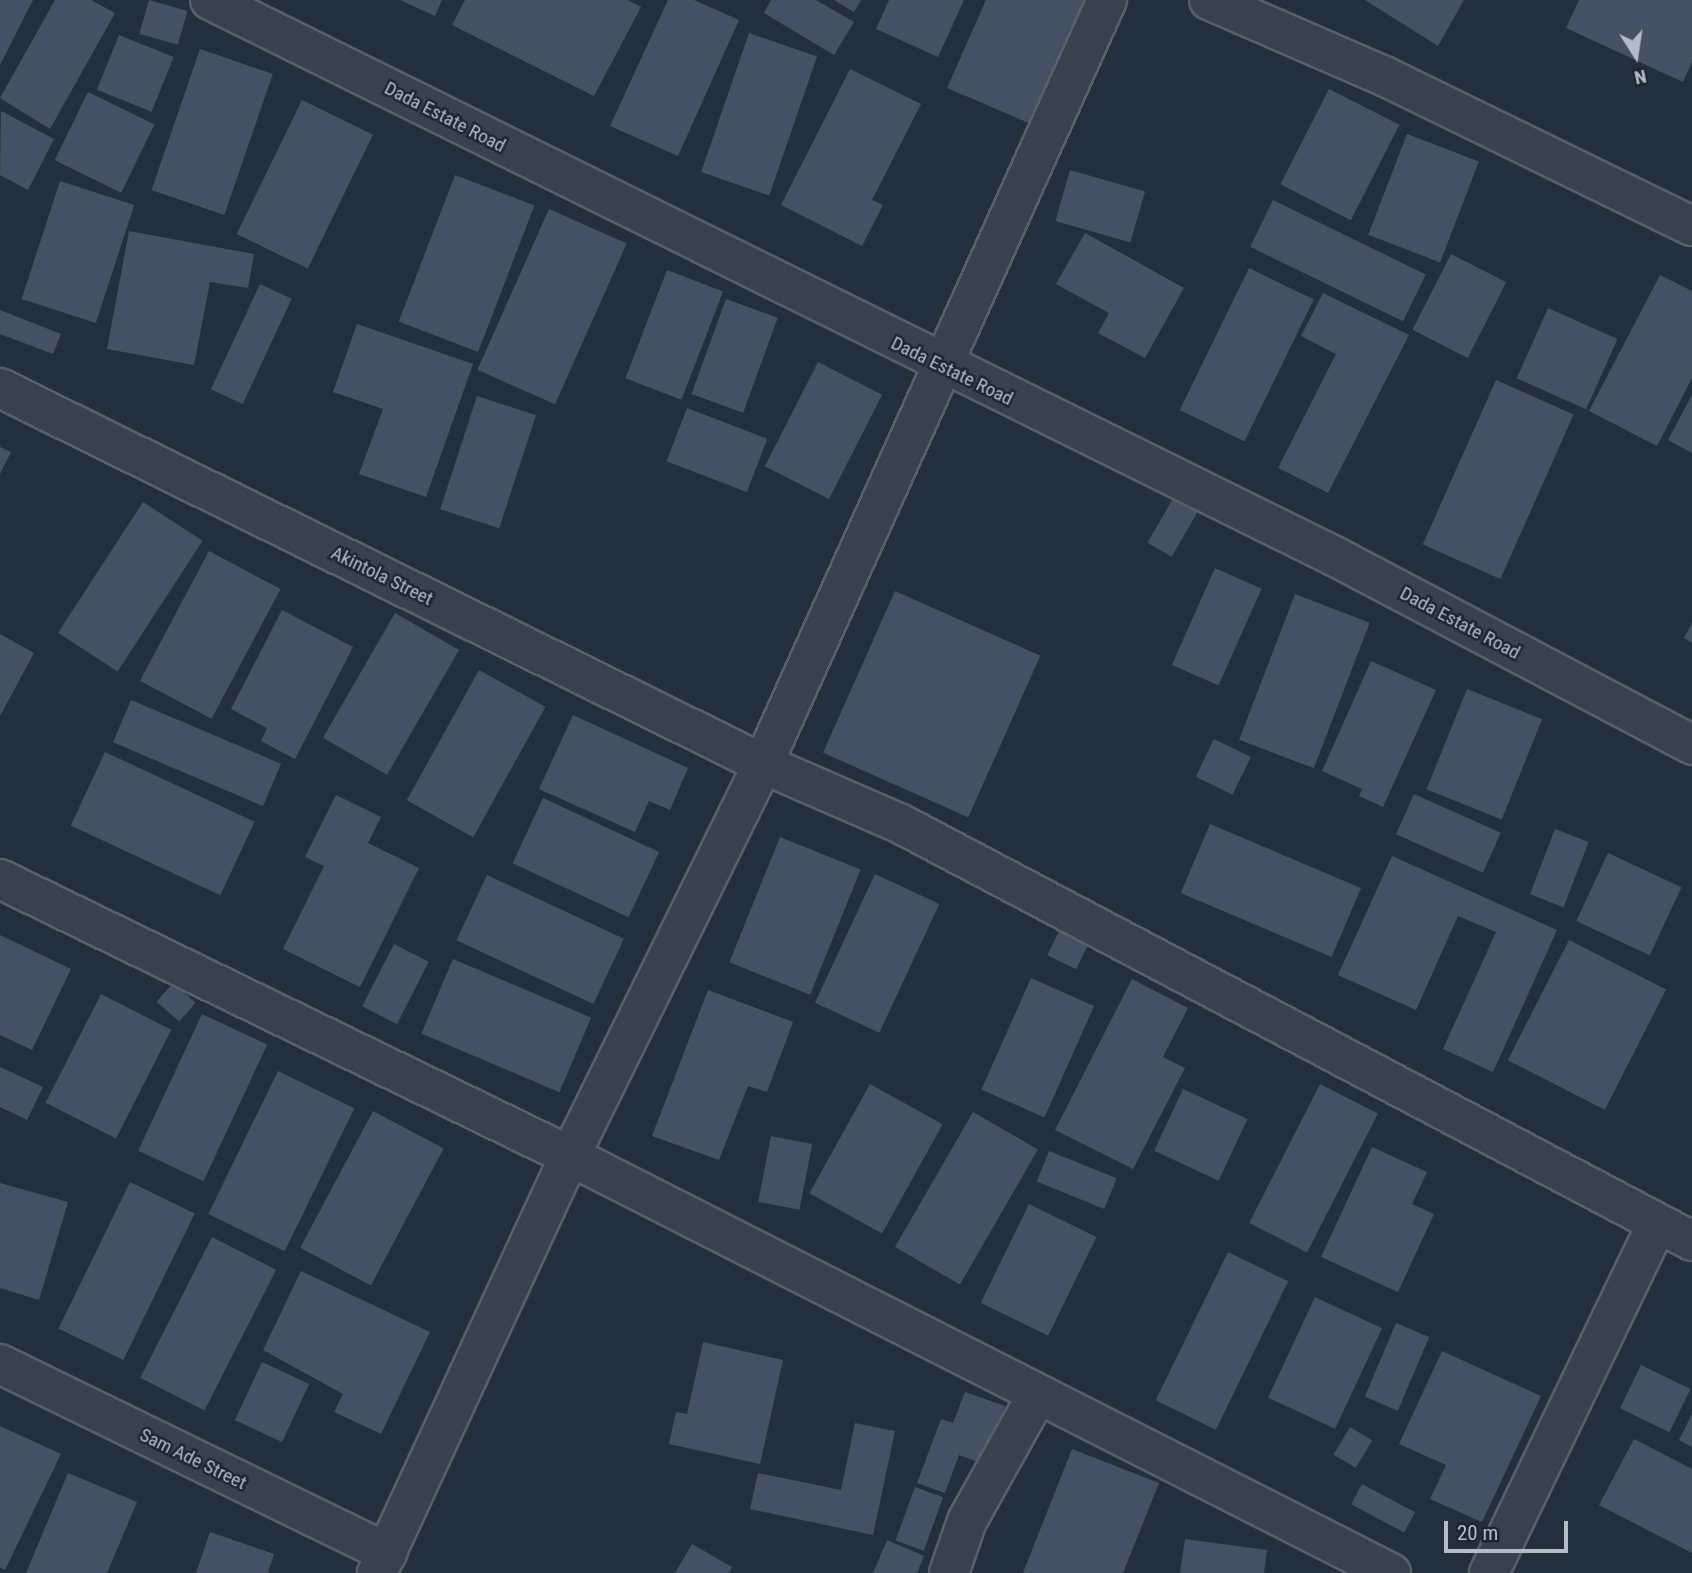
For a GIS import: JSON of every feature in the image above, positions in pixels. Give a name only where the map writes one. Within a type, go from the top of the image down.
[{"type":"street","name":"Dada Estate Road","points":[[210,0],[938,365],[1336,558],[1692,745]]},
{"type":"street","points":[[382,1563],[570,1156],[764,764],[938,365],[1107,0]]},
{"type":"street","points":[[1209,0],[1386,77],[1692,226]]},
{"type":"street","name":"Akintola Street","points":[[0,388],[764,764],[901,824],[1657,1226],[1692,1241]]},
{"type":"street","points":[[0,878],[570,1156],[1391,1573]]},
{"type":"street","points":[[1489,1573],[1657,1226]]},
{"type":"street","name":"Sam Ade Street","points":[[0,1364],[382,1563]]},
{"type":"street","points":[[949,1573],[967,1521],[1037,1395]]},
{"type":"building","points":[[0,0],[33,0],[0,65]]},
{"type":"building","points":[[55,0],[91,0],[115,13],[50,129],[0,98]]},
{"type":"building","points":[[149,0],[187,11],[178,45],[139,34]]},
{"type":"building","points":[[400,0],[442,0],[435,16]]},
{"type":"building","points":[[465,0],[627,0],[641,7],[594,96],[452,25]]},
{"type":"building","points":[[668,0],[694,0],[739,20],[678,156],[610,126]]},
{"type":"building","points":[[771,0],[816,0],[854,22],[834,55],[764,13]]},
{"type":"building","points":[[834,0],[861,0],[854,12]]},
{"type":"building","points":[[889,0],[964,0],[938,57],[876,29]]},
{"type":"building","points":[[986,0],[1091,0],[1036,126],[947,88]]},
{"type":"building","points":[[1365,0],[1464,0],[1438,46]]},
{"type":"building","points":[[1579,0],[1692,0],[1692,62],[1683,82],[1566,28]]},
{"type":"building","points":[[749,33],[817,56],[769,195],[701,172]]},
{"type":"building","points":[[119,35],[174,57],[152,112],[97,90]]},
{"type":"building","points":[[200,49],[273,74],[224,215],[151,190]]},
{"type":"building","points":[[850,69],[921,104],[872,200],[883,205],[862,246],[781,205]]},
{"type":"building","points":[[1329,89],[1399,125],[1351,220],[1280,184]]},
{"type":"building","points":[[88,92],[155,124],[121,193],[55,160]]},
{"type":"building","points":[[302,100],[373,135],[308,269],[237,234]]},
{"type":"building","points":[[1,111],[54,139],[28,190],[0,175]]},
{"type":"building","points":[[1407,134],[1479,162],[1440,262],[1368,235]]},
{"type":"building","points":[[1070,170],[1145,191],[1130,242],[1055,221]]},
{"type":"building","points":[[455,175],[534,205],[478,352],[399,322]]},
{"type":"building","points":[[60,181],[134,205],[96,323],[22,299]]},
{"type":"building","points":[[1273,200],[1426,275],[1403,321],[1250,247]]},
{"type":"building","points":[[549,209],[627,244],[555,404],[477,370]]},
{"type":"building","points":[[129,231],[254,254],[248,288],[210,282],[194,365],[107,349]]},
{"type":"building","points":[[1085,233],[1184,288],[1145,358],[1098,333],[1109,313],[1056,284]]},
{"type":"building","points":[[1451,254],[1506,282],[1468,358],[1412,330]]},
{"type":"building","points":[[1249,268],[1314,300],[1244,442],[1180,410]]},
{"type":"building","points":[[667,270],[723,292],[681,400],[625,378]]},
{"type":"building","points":[[1660,275],[1692,291],[1692,378],[1657,446],[1589,411]]},
{"type":"building","points":[[260,284],[292,299],[243,404],[211,389]]},
{"type":"building","points":[[1323,293],[1409,335],[1328,493],[1278,468],[1336,354],[1301,336]]},
{"type":"building","points":[[726,299],[778,318],[743,413],[691,394]]},
{"type":"building","points":[[1548,308],[1617,339],[1586,409],[1517,378]]},
{"type":"building","points":[[0,310],[61,334],[53,354],[0,334]]},
{"type":"building","points":[[357,324],[473,364],[426,497],[359,474],[383,409],[333,392]]},
{"type":"building","points":[[818,362],[882,395],[829,499],[765,466]]},
{"type":"building","points":[[1496,380],[1574,415],[1500,579],[1423,544]]},
{"type":"building","points":[[1692,395],[1692,453],[1668,440]]},
{"type":"building","points":[[477,396],[536,415],[499,528],[440,509]]},
{"type":"building","points":[[687,408],[767,439],[747,492],[667,461]]},
{"type":"building","points":[[0,447],[11,452],[0,474]]},
{"type":"building","points":[[1175,495],[1199,509],[1172,557],[1148,543]]},
{"type":"building","points":[[143,502],[203,541],[118,672],[58,633]]},
{"type":"building","points":[[209,551],[281,589],[212,719],[140,681]]},
{"type":"building","points":[[1215,568],[1262,589],[1218,686],[1172,665]]},
{"type":"building","points":[[895,591],[1040,656],[968,817],[823,753]]},
{"type":"building","points":[[1295,594],[1370,623],[1314,768],[1239,740]]},
{"type":"building","points":[[282,610],[353,647],[295,759],[261,741],[267,728],[231,709]]},
{"type":"building","points":[[395,613],[459,650],[387,775],[323,738]]},
{"type":"building","points":[[1692,623],[1692,643],[1684,638]]},
{"type":"building","points":[[0,634],[34,653],[0,716]]},
{"type":"building","points":[[1371,661],[1436,690],[1383,807],[1359,796],[1362,789],[1322,771]]},
{"type":"building","points":[[479,670],[545,707],[473,837],[407,800]]},
{"type":"building","points":[[1467,689],[1542,719],[1502,819],[1427,789]]},
{"type":"building","points":[[131,700],[281,764],[263,806],[113,742]]},
{"type":"building","points":[[573,715],[688,768],[670,810],[649,801],[635,832],[539,789]]},
{"type":"building","points":[[1214,739],[1251,757],[1232,795],[1196,777]]},
{"type":"building","points":[[105,752],[255,822],[220,895],[71,825]]},
{"type":"building","points":[[1414,794],[1501,833],[1483,873],[1396,834]]},
{"type":"building","points":[[336,795],[381,817],[368,843],[419,868],[360,987],[283,949],[324,866],[305,857]]},
{"type":"building","points":[[543,798],[659,852],[629,917],[513,863]]},
{"type":"building","points":[[1210,824],[1361,888],[1332,957],[1181,893]]},
{"type":"building","points":[[1555,829],[1589,842],[1564,907],[1530,894]]},
{"type":"building","points":[[780,837],[861,870],[810,995],[729,962]]},
{"type":"building","points":[[1608,853],[1681,887],[1650,955],[1576,921]]},
{"type":"building","points":[[1392,856],[1557,930],[1493,1072],[1443,1049],[1496,932],[1458,916],[1416,1010],[1338,975]]},
{"type":"building","points":[[875,874],[939,904],[879,1033],[815,1003]]},
{"type":"building","points":[[487,875],[624,939],[593,1004],[457,940]]},
{"type":"building","points":[[1064,921],[1093,935],[1076,969],[1047,955]]},
{"type":"building","points":[[0,935],[71,969],[32,1050],[0,1035]]},
{"type":"building","points":[[1569,940],[1666,989],[1605,1110],[1508,1060]]},
{"type":"building","points":[[394,944],[429,962],[397,1024],[362,1006]]},
{"type":"building","points":[[453,959],[591,1018],[559,1092],[421,1034]]},
{"type":"building","points":[[1031,978],[1094,1006],[1044,1118],[981,1089]]},
{"type":"building","points":[[1132,979],[1188,1008],[1163,1057],[1185,1068],[1133,1169],[1055,1130]]},
{"type":"building","points":[[173,983],[196,1003],[179,1022],[157,1002]]},
{"type":"building","points":[[708,990],[793,1022],[767,1092],[748,1086],[719,1160],[652,1136]]},
{"type":"building","points":[[101,994],[171,1030],[116,1139],[46,1103]]},
{"type":"building","points":[[202,1014],[267,1044],[203,1181],[138,1151]]},
{"type":"building","points":[[0,1067],[43,1087],[27,1120],[0,1107]]},
{"type":"building","points":[[278,1071],[354,1108],[285,1251],[208,1214]]},
{"type":"building","points":[[870,1084],[943,1124],[882,1234],[809,1193]]},
{"type":"building","points":[[1320,1084],[1378,1114],[1307,1253],[1249,1223]]},
{"type":"building","points":[[1183,1089],[1247,1119],[1219,1181],[1154,1151]]},
{"type":"building","points":[[373,1111],[444,1149],[371,1285],[300,1248]]},
{"type":"building","points":[[973,1112],[1038,1149],[960,1285],[895,1247]]},
{"type":"building","points":[[771,1136],[812,1144],[799,1210],[758,1202]]},
{"type":"building","points":[[1372,1147],[1427,1172],[1412,1204],[1434,1214],[1398,1292],[1321,1257]]},
{"type":"building","points":[[1049,1151],[1117,1178],[1104,1209],[1037,1182]]},
{"type":"building","points":[[130,1182],[195,1214],[123,1360],[59,1329]]},
{"type":"building","points":[[0,1183],[68,1202],[39,1300],[0,1288]]},
{"type":"building","points":[[1029,1204],[1096,1237],[1048,1336],[981,1303]]},
{"type":"building","points":[[212,1237],[276,1270],[204,1410],[140,1378]]},
{"type":"building","points":[[1228,1252],[1288,1281],[1216,1430],[1156,1400]]},
{"type":"building","points":[[301,1271],[430,1332],[381,1434],[334,1412],[343,1394],[263,1350]]},
{"type":"building","points":[[1315,1297],[1382,1328],[1335,1429],[1268,1398]]},
{"type":"building","points":[[1396,1323],[1429,1337],[1398,1411],[1365,1397]]},
{"type":"building","points":[[703,1342],[783,1360],[760,1464],[669,1444],[676,1412],[687,1414]]},
{"type":"building","points":[[1442,1351],[1541,1396],[1482,1522],[1430,1499],[1446,1465],[1399,1444]]},
{"type":"building","points":[[262,1362],[309,1384],[282,1442],[235,1420]]},
{"type":"building","points":[[1641,1365],[1690,1389],[1669,1432],[1620,1408]]},
{"type":"building","points":[[965,1392],[1005,1406],[984,1464],[959,1455],[945,1493],[917,1483],[941,1419],[953,1423]]},
{"type":"building","points":[[1692,1414],[1692,1447],[1679,1440]]},
{"type":"building","points":[[855,1423],[895,1431],[873,1535],[750,1509],[758,1473],[841,1490]]},
{"type":"building","points":[[0,1426],[61,1454],[5,1570],[0,1568]]},
{"type":"building","points":[[1350,1427],[1372,1440],[1356,1468],[1334,1454]]},
{"type":"building","points":[[1634,1439],[1692,1469],[1692,1553],[1599,1505]]},
{"type":"building","points":[[1072,1449],[1159,1483],[1123,1573],[1023,1573]]},
{"type":"building","points":[[68,1473],[137,1502],[107,1573],[26,1573]]},
{"type":"building","points":[[1362,1484],[1415,1512],[1404,1532],[1351,1504]]},
{"type":"building","points":[[915,1487],[943,1497],[924,1551],[896,1541]]},
{"type":"building","points":[[210,1532],[274,1554],[268,1573],[196,1573]]},
{"type":"building","points":[[1185,1539],[1267,1550],[1264,1573],[1180,1573]]},
{"type":"building","points":[[887,1540],[924,1556],[917,1573],[873,1573]]},
{"type":"building","points":[[692,1544],[732,1567],[729,1573],[675,1573]]}]
